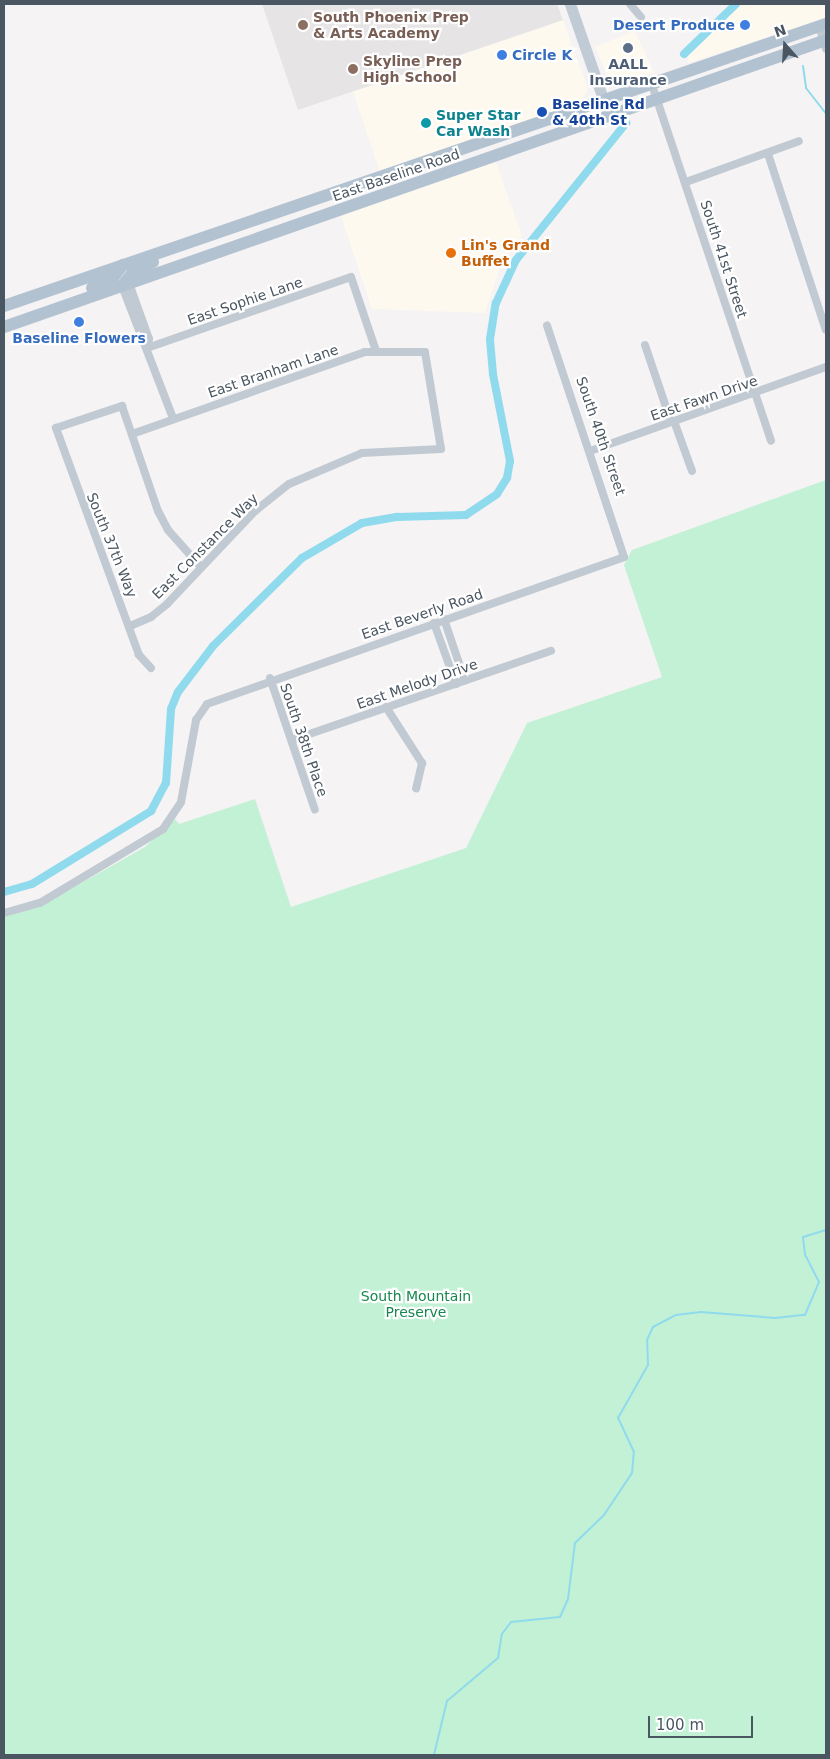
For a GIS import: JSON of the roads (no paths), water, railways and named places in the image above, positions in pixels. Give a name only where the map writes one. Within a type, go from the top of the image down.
[{"type":"main road","points":[[570,4],[609,116]]},
{"type":"main road","name":"East Baseline Road","points":[[4,327],[65,306],[180,245],[467,150],[822,25]]},
{"type":"main road","name":"East Baseline Road","points":[[4,306],[122,276],[471,164],[656,99],[825,44]]},
{"type":"main road","points":[[467,150],[471,164]]},
{"type":"street","points":[[630,4],[642,18]]},
{"type":"street","points":[[822,25],[825,44]]},
{"type":"street","name":"South 41st Street","points":[[652,85],[771,441]]},
{"type":"street","points":[[686,182],[768,154],[799,140]]},
{"type":"street","points":[[768,154],[826,330]]},
{"type":"street","points":[[122,276],[173,418]]},
{"type":"street","name":"East Sophie Lane","points":[[147,348],[351,277],[376,350]]},
{"type":"street","name":"South 40th Street","points":[[547,325],[624,557]]},
{"type":"street","points":[[645,344],[692,471]]},
{"type":"street","name":"East Branham Lane","points":[[132,434],[173,418],[376,350],[425,352],[441,449]]},
{"type":"street","name":"East Fawn Drive","points":[[590,451],[755,394],[826,367]]},
{"type":"street","name":"South 37th Way","points":[[132,434],[122,406],[56,428],[93,538],[130,626],[139,655],[151,668]]},
{"type":"street","points":[[132,434],[165,524],[201,567]]},
{"type":"street","name":"East Constance Way","points":[[130,626],[151,617],[261,506],[289,484],[329,463],[398,449],[441,449]]},
{"type":"street","name":"East Beverly Road","points":[[4,913],[40,904],[163,829],[186,787],[196,720],[207,704],[270,678],[624,557]]},
{"type":"street","points":[[444,619],[465,681]]},
{"type":"street","points":[[434,623],[456,684]]},
{"type":"street","name":"East Melody Drive","points":[[292,740],[551,651]]},
{"type":"street","name":"South 38th Place","points":[[270,678],[315,810]]},
{"type":"street","points":[[386,708],[422,764],[416,788]]},
{"type":"waterway","points":[[684,54],[736,4]]},
{"type":"waterway","points":[[803,66],[806,88],[826,114]]},
{"type":"waterway","points":[[4,892],[32,884],[151,811],[166,783],[171,709],[178,692],[213,646],[302,558],[362,523],[397,517],[466,515],[497,494],[507,478],[510,461],[493,374],[490,339],[496,303],[516,260],[626,123]]},
{"type":"waterway","points":[[434,1755],[447,1701],[498,1658],[502,1634],[511,1622],[560,1617],[568,1599],[575,1543],[604,1515],[632,1473],[634,1452],[618,1418],[648,1365],[647,1340],[653,1327],[676,1315],[701,1312],[775,1318],[805,1315],[819,1282],[805,1254],[803,1237],[826,1230]]},
{"type":"place","name":"South Phoenix Prep & Arts Academy","points":[[303,25]]},
{"type":"place","name":"Desert Produce","points":[[745,25]]},
{"type":"place","name":"AALL Insurance","points":[[628,48]]},
{"type":"place","name":"Circle K","points":[[502,55]]},
{"type":"place","name":"Skyline Prep High School","points":[[353,69]]},
{"type":"place","name":"Baseline Rd & 40th St","points":[[542,112]]},
{"type":"place","name":"Super Star Car Wash","points":[[426,123]]},
{"type":"place","name":"Lin's Grand Buffet","points":[[451,253]]},
{"type":"place","name":"Baseline Flowers","points":[[79,322]]},
{"type":"park label","name":"South Mountain Preserve","points":[[416,1304]]}]
